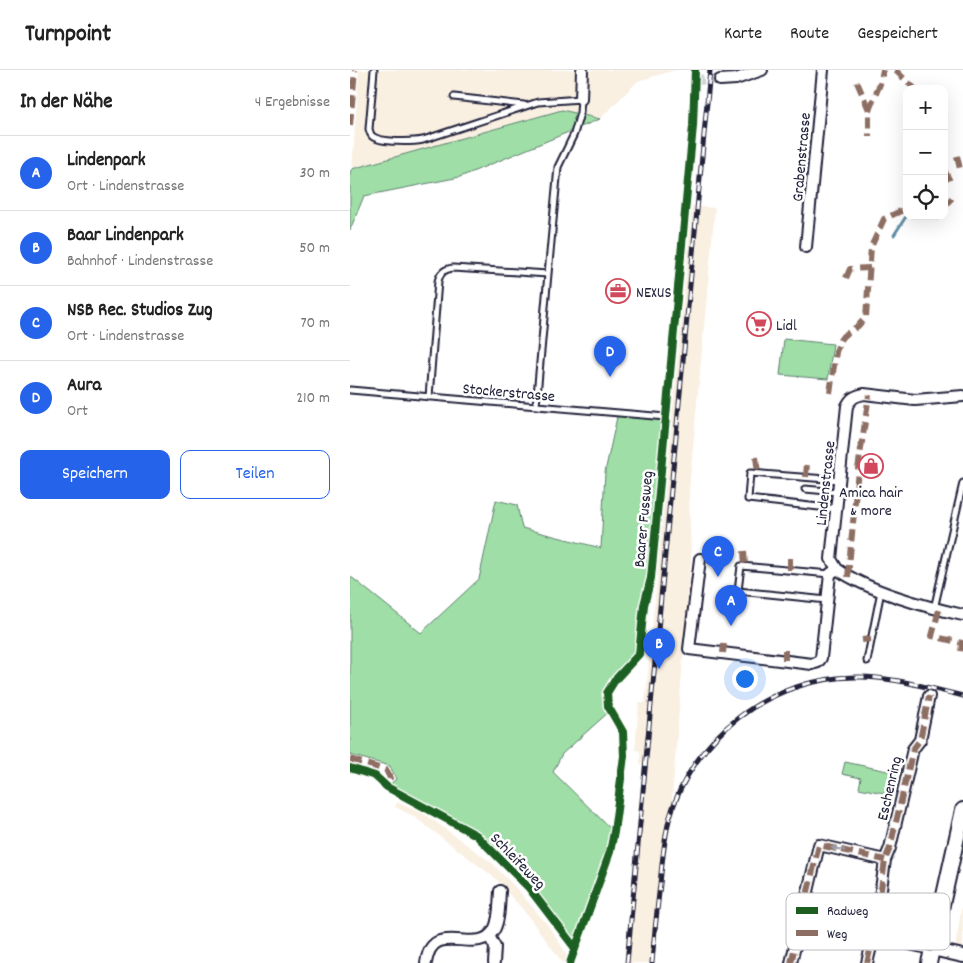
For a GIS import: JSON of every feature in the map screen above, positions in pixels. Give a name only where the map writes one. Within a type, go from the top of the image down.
[{"type":"main road","points":[[945,893],[963,810]]},
{"type":"street","points":[[581,99],[582,70]]},
{"type":"street","points":[[720,80],[736,79],[762,70]]},
{"type":"street","name":"Grabenstrasse","points":[[806,247],[822,70]]},
{"type":"street","name":"Lindenstrasse","points":[[700,558],[690,649],[812,664],[818,662],[821,658],[827,600],[834,572],[831,559],[847,406],[850,400],[864,394],[915,400],[963,396]]},
{"type":"street","points":[[834,572],[934,609],[963,615]]},
{"type":"street","name":"Eschenring","points":[[882,893],[885,860],[890,848],[913,749],[920,740],[929,696]]},
{"type":"street","points":[[808,893],[819,845],[885,860]]},
{"type":"street","points":[[426,963],[427,954],[432,946],[439,941],[474,941],[489,936],[495,928],[500,891]]},
{"type":"street","points":[[489,936],[495,946],[494,963]]},
{"type":"street","points":[[791,963],[794,950]]},
{"type":"street","name":"Eschenring","points":[[867,963],[872,950]]},
{"type":"street","points":[[920,950],[931,956],[963,956]]},
{"type":"lane","points":[[374,70],[368,129],[371,135],[377,139],[411,142],[423,140],[538,102],[581,99],[580,113],[574,134],[558,166],[536,406]]},
{"type":"lane","points":[[454,98],[527,106]]},
{"type":"lane","points":[[429,397],[438,281],[441,272],[447,268],[453,268],[548,274]]},
{"type":"lane","name":"Stockerstrasse","points":[[350,390],[666,417]]},
{"type":"lane","points":[[837,509],[748,499],[750,473],[840,480]]},
{"type":"lane","points":[[934,609],[963,483]]},
{"type":"lane","points":[[805,489],[838,492]]},
{"type":"lane","points":[[827,600],[738,591],[741,566],[834,572]]},
{"type":"lane","points":[[866,661],[881,590]]},
{"type":"shaded area","points":[[359,70],[676,70],[638,81],[600,119],[562,110],[352,169]]},
{"type":"shaded area","points":[[692,206],[715,208],[689,491],[691,560],[672,798],[677,804],[671,824],[665,859],[654,963],[624,963],[644,765],[640,764],[640,751],[635,750],[637,725],[639,703],[645,703]]},
{"type":"shaded area","points":[[397,802],[426,815],[492,863],[547,924],[563,948],[570,963],[563,963],[524,911],[495,878],[413,816],[395,807]]},
{"type":"shaded area","points":[[963,900],[963,949],[955,947]]},
{"type":"green space","points":[[562,110],[600,119],[460,177],[364,196],[350,230],[350,172],[352,169]]},
{"type":"green space","points":[[784,339],[833,344],[828,379],[780,375]]},
{"type":"green space","points":[[592,411],[666,417],[652,570],[644,605],[638,657],[615,680],[609,689],[607,703],[611,710],[562,754],[553,772],[614,832],[610,852],[575,948],[529,888],[476,835],[387,787],[396,779],[390,766],[350,755],[350,576],[421,633],[479,579],[496,500],[517,505],[522,528],[601,548],[605,472],[617,417]]},
{"type":"green space","points":[[845,762],[897,773],[893,795],[859,788],[861,778],[842,774]]},
{"type":"waterway","points":[[894,235],[904,220]]},
{"type":"tunnel","points":[[694,81],[706,79],[720,80]]},
{"type":"railway","points":[[627,963],[710,70]]},
{"type":"railway","points":[[652,963],[662,860],[669,820],[680,790],[696,763],[715,739],[738,718],[764,701],[793,688],[823,680],[855,677],[882,678],[963,696]]},
{"type":"marked path","points":[[350,125],[355,70]]},
{"type":"marked path","points":[[869,110],[880,84],[883,70]]},
{"type":"marked path","points":[[895,70],[911,85]]},
{"type":"marked path","points":[[857,82],[869,110],[869,137]]},
{"type":"marked path","points":[[957,156],[960,169]]},
{"type":"marked path","points":[[947,175],[951,183]]},
{"type":"marked path","points":[[948,202],[952,198]]},
{"type":"marked path","points":[[830,393],[836,352],[840,340],[866,317],[871,247],[884,219],[903,210]]},
{"type":"marked path","points":[[846,278],[850,269],[870,268]]},
{"type":"marked path","points":[[848,577],[858,469],[869,395]]},
{"type":"marked path","points":[[756,457],[758,473]]},
{"type":"marked path","points":[[806,477],[807,462]]},
{"type":"marked path","points":[[744,551],[745,566]]},
{"type":"marked path","points":[[790,555],[790,570]]},
{"type":"marked path","points":[[939,610],[932,636],[962,643],[961,652]]},
{"type":"marked path","points":[[862,640],[871,639]]},
{"type":"marked path","points":[[723,653],[724,644]]},
{"type":"marked path","points":[[785,650],[785,660]]},
{"type":"marked path","points":[[880,893],[885,860],[890,848],[913,749],[920,740],[929,696]]},
{"type":"marked path","points":[[350,759],[386,770],[390,778],[387,787]]},
{"type":"marked path","points":[[808,893],[819,845],[885,860]]},
{"type":"marked path","points":[[791,963],[794,950]]},
{"type":"marked path","points":[[867,963],[870,950]]},
{"type":"cycle path","name":"Baarer Fussweg","points":[[570,963],[610,852],[614,832],[624,756],[623,732],[608,706],[607,693],[615,680],[639,654],[644,605],[651,578],[693,126],[695,70]]},
{"type":"cycle path","name":"Schleifeweg","points":[[350,768],[375,776],[387,787],[476,835],[529,888],[575,948]]},
{"type":"place","name":"NEXUS","points":[[618,291]]},
{"type":"place","name":"Lidl","points":[[759,324]]},
{"type":"place","name":"Aura","points":[[610,377]]},
{"type":"place","name":"Amica hair & more","points":[[871,466]]},
{"type":"place","name":"NSB Rec. Studios Zug","points":[[718,577]]},
{"type":"place","name":"Lindenpark","points":[[731,626]]},
{"type":"place","name":"Baar Lindenpark","points":[[659,669]]}]
